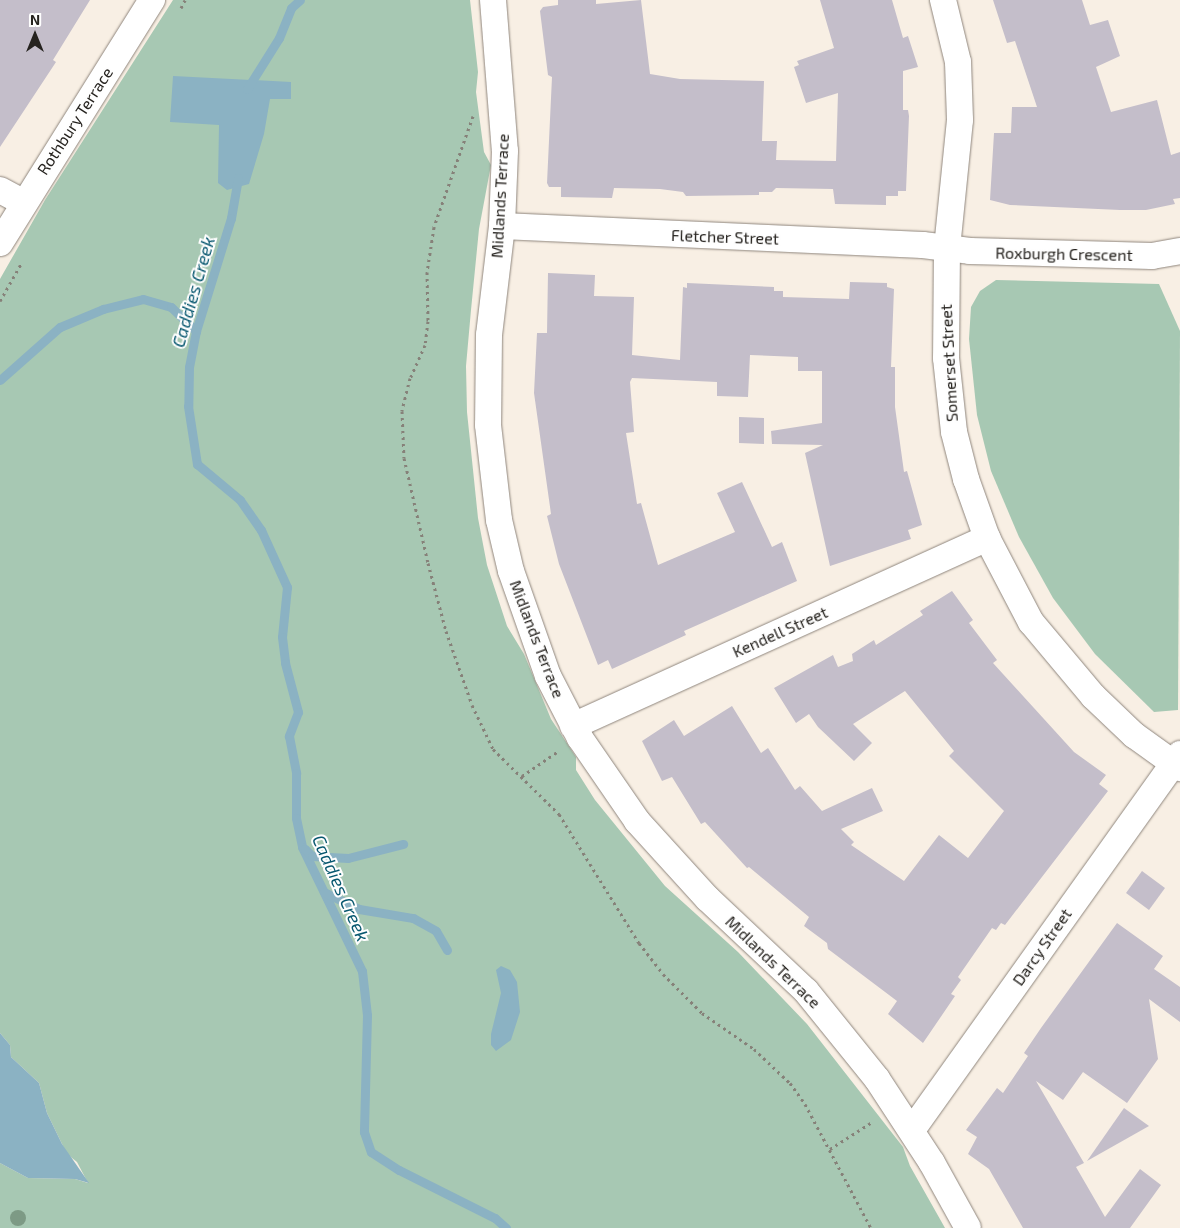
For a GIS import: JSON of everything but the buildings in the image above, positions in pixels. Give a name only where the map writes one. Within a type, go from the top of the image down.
[{"type":"street","name":"Rothbury Terrace","points":[[0,243],[152,0]]},
{"type":"street","name":"Midlands Terrace","points":[[493,0],[504,113],[502,226],[492,296],[487,382],[488,425],[499,520],[528,623],[548,676],[567,737],[637,821],[708,899],[806,991],[877,1079],[912,1130],[968,1228]]},
{"type":"street","name":"Somerset Street","points":[[943,0],[958,62],[960,112],[947,248],[946,358],[949,396],[956,441],[987,538],[1026,613],[1056,655],[1093,696],[1134,735],[1178,762]]},
{"type":"street","points":[[0,190],[24,202]]},
{"type":"street","name":"Fletcher Street","points":[[502,226],[947,248]]},
{"type":"street","name":"Roxburgh Crescent","points":[[947,248],[970,252],[1152,256],[1180,251]]},
{"type":"street","name":"Kendell Street","points":[[567,737],[987,538]]},
{"type":"street","name":"Darcy Street","points":[[912,1130],[1178,762]]},
{"type":"path","points":[[522,776],[567,737]]},
{"type":"path","points":[[830,1149],[880,1118]]},
{"type":"green space","points":[[173,0],[470,0],[478,72],[476,92],[484,152],[491,165],[479,229],[471,310],[466,366],[467,412],[478,518],[487,565],[507,626],[524,654],[551,719],[576,757],[576,770],[595,800],[665,886],[738,952],[807,1024],[903,1147],[910,1166],[945,1228],[0,1228],[0,1163],[28,1178],[75,1179],[88,1183],[77,1162],[67,1154],[62,1144],[47,1113],[39,1083],[11,1057],[10,1045],[0,1033],[0,279],[45,200]]},
{"type":"green space","points":[[996,280],[1159,284],[1180,331],[1178,710],[1154,712],[1095,654],[1053,598],[1019,537],[991,471],[977,415],[969,339],[971,307],[980,291]]},
{"type":"water","points":[[173,76],[291,82],[291,99],[270,99],[264,134],[249,184],[227,190],[218,183],[219,125],[170,122]]},
{"type":"water","points":[[501,966],[510,970],[517,982],[520,1012],[511,1040],[496,1051],[491,1045],[491,1034],[501,993],[496,970]]},
{"type":"water","points":[[0,1033],[10,1045],[11,1057],[39,1083],[47,1113],[62,1144],[89,1183],[75,1179],[28,1178],[0,1163]]},
{"type":"waterway","name":"Caddies Creek","points":[[247,89],[279,38],[291,8],[300,0]]},
{"type":"waterway","name":"Caddies Creek","points":[[238,178],[231,218],[196,331],[189,367],[188,406],[197,464],[240,500],[261,530],[287,587],[282,637],[285,663],[298,712],[289,736],[296,773],[296,818],[302,847],[362,971],[367,1015],[364,1132],[371,1152],[399,1170],[495,1218],[506,1228]]},
{"type":"waterway","points":[[0,380],[60,327],[103,309],[143,299],[171,307],[196,331]]},
{"type":"waterway","points":[[305,849],[312,856],[348,858],[403,844]]},
{"type":"waterway","points":[[324,892],[359,909],[413,918],[436,931],[447,950]]}]
